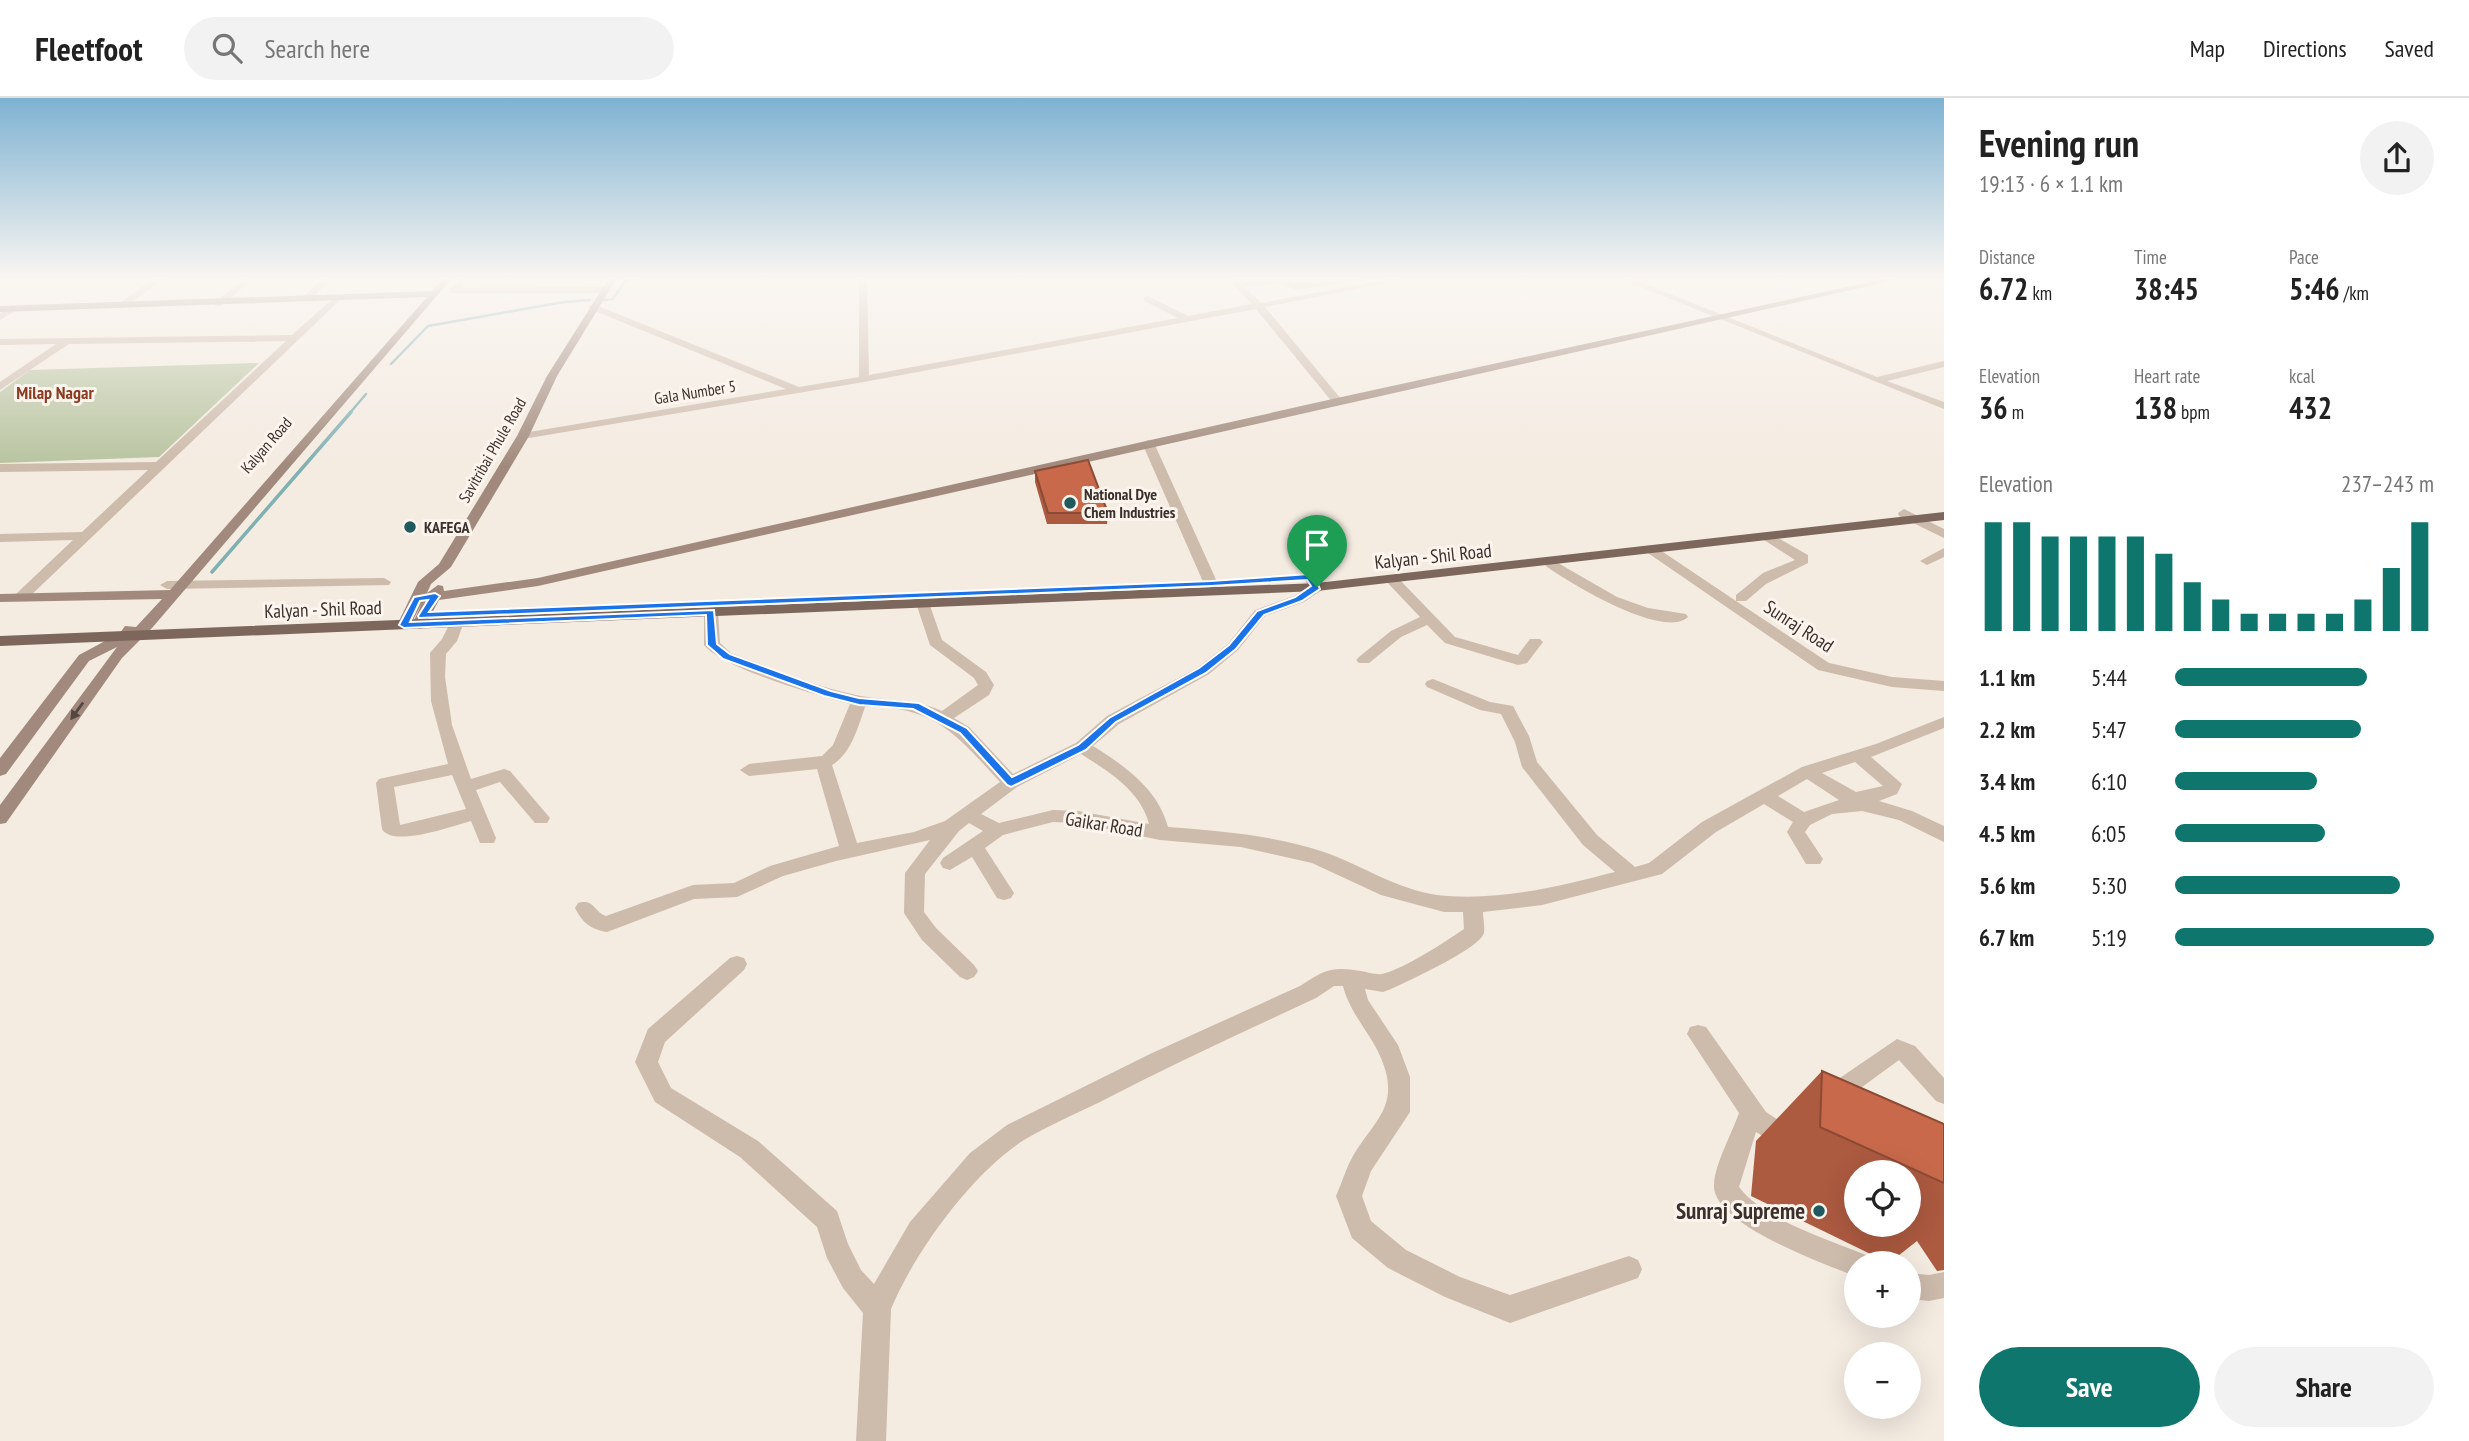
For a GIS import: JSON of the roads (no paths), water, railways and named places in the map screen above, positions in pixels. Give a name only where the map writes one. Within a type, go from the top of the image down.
[{"type":"main road","name":"Kalyan - Shil Road","points":[[0,632],[414,620],[1211,584],[1392,580],[1769,537],[1910,516],[1944,508]]},
{"type":"main road","name":"Kalyan - Shil Road","points":[[414,620],[457,622],[711,612],[847,602],[923,603],[1313,582],[1910,516],[1944,516]]},
{"type":"main road","name":"Kalyan - Shil Road","points":[[0,641],[96,637],[135,630]]},
{"type":"street","points":[[0,387],[67,341]]},
{"type":"street","points":[[0,342],[92,341]]},
{"type":"street","points":[[21,597],[292,341]]},
{"type":"street","name":"Kalyan Road","points":[[170,590],[381,341]]},
{"type":"street","name":"Kalyan Road","points":[[0,818],[135,630],[392,341]]},
{"type":"street","name":"Savitribai Phule Road","points":[[414,620],[417,599],[425,582],[444,567],[523,436],[552,376],[573,341]]},
{"type":"street","points":[[676,341],[798,390]]},
{"type":"street","points":[[864,341],[864,379]]},
{"type":"street","name":"Gala Number 5","points":[[523,436],[864,379],[1066,341]]},
{"type":"street","points":[[1287,341],[1337,401]]},
{"type":"street","points":[[417,599],[456,596],[538,582],[1612,341]]},
{"type":"street","points":[[1779,341],[1944,407]]},
{"type":"street","points":[[1877,380],[1944,364]]},
{"type":"street","points":[[1908,374],[1944,374]]},
{"type":"street","points":[[1148,443],[1211,584]]},
{"type":"street","points":[[0,468],[159,466]]},
{"type":"street","points":[[1910,516],[1944,534]]},
{"type":"street","points":[[0,538],[85,536]]},
{"type":"street","points":[[1741,598],[1758,582],[1783,568],[1801,563],[1803,558],[1769,537]]},
{"type":"street","name":"Sunraj Road","points":[[1652,551],[1824,667],[1892,682],[1944,686]]},
{"type":"street","points":[[1927,561],[1944,552]]},
{"type":"street","points":[[1551,563],[1567,576],[1616,603],[1662,617],[1681,617]]},
{"type":"street","name":"Savitribai Phule Road","points":[[414,620],[435,596],[446,573],[444,567]]},
{"type":"street","points":[[1392,580],[1450,640],[1518,660],[1522,660],[1535,642]]},
{"type":"street","points":[[0,598],[384,582]]},
{"type":"street","points":[[967,971],[929,934],[914,913],[915,873],[960,820],[1011,783],[1082,747],[1113,720],[1219,659],[1233,647],[1260,613],[1299,599],[1313,582]]},
{"type":"street","points":[[923,603],[935,642],[980,675],[986,685],[983,691],[943,718]]},
{"type":"street","points":[[711,612],[712,645],[726,656],[827,693],[859,701],[915,706],[943,718],[963,731],[1011,783]]},
{"type":"street","points":[[1364,660],[1396,634],[1428,620]]},
{"type":"street","points":[[457,622],[449,641],[438,653],[436,698],[457,768],[487,838]]},
{"type":"street","points":[[84,658],[135,630]]},
{"type":"street","points":[[5,763],[84,658],[96,637]]},
{"type":"street","points":[[84,658],[117,655]]},
{"type":"street","points":[[1433,684],[1486,706],[1507,710],[1520,733],[1528,763],[1590,840],[1632,874]]},
{"type":"street","points":[[749,771],[773,766],[823,764],[835,756],[859,701]]},
{"type":"street","name":"Gaikar Road","points":[[997,830],[1053,816],[1079,817],[1160,833],[1241,840],[1317,857],[1388,890],[1444,904],[1542,898],[1655,869],[1709,827],[1808,771],[1940,727]]},
{"type":"street","points":[[1082,747],[1122,773],[1136,787],[1158,818],[1160,833]]},
{"type":"street","points":[[5,763],[47,753]]},
{"type":"street","points":[[1808,771],[1840,794],[1854,799],[1891,790],[1891,781],[1856,755]]},
{"type":"street","points":[[823,764],[832,784],[839,823],[850,851]]},
{"type":"street","points":[[457,768],[385,783],[391,829],[398,832],[477,813]]},
{"type":"street","points":[[466,787],[504,775],[541,818]]},
{"type":"street","points":[[1765,796],[1803,820]]},
{"type":"street","points":[[1813,859],[1796,832],[1803,820],[1834,807],[1876,808],[1904,815],[1944,835]]},
{"type":"street","points":[[585,908],[590,917],[598,923],[607,924],[693,892],[737,890],[778,871],[850,851],[916,838],[960,820],[997,830]]},
{"type":"street","points":[[950,863],[997,830]]},
{"type":"street","points":[[975,846],[1004,893]]},
{"type":"street","points":[[872,1441],[877,1309],[888,1283],[919,1231],[979,1161],[1015,1133],[1158,1061],[1341,977],[1382,984],[1443,954],[1474,932],[1472,904]]},
{"type":"street","points":[[737,964],[656,1036],[646,1062],[663,1095],[749,1149],[828,1220],[836,1249],[852,1279],[877,1309]]},
{"type":"street","points":[[1341,977],[1390,1052],[1399,1077],[1398,1112],[1361,1165],[1349,1196],[1361,1229],[1397,1259],[1454,1288],[1510,1309],[1629,1269]]},
{"type":"street","points":[[1699,1034],[1752,1111],[1775,1133],[1810,1152]]},
{"type":"street","points":[[1839,1091],[1897,1049],[1907,1053],[1944,1094]]},
{"type":"street","points":[[1752,1111],[1726,1182],[1728,1193],[1742,1208],[1765,1223],[1844,1258]]},
{"type":"street","points":[[1921,1287],[1944,1286]]},
{"type":"waterway","points":[[391,364],[414,341]]},
{"type":"waterway","points":[[349,414],[366,394]]},
{"type":"waterway","points":[[212,572],[351,412]]},
{"type":"place","name":"National Dye Chem Industries","points":[[1070,503]]},
{"type":"place","name":"KAFEGA","points":[[410,527]]},
{"type":"place","name":"Sunraj Supreme","points":[[1819,1211]]},
{"type":"district","name":"Milap Nagar","points":[[55,393]]}]
